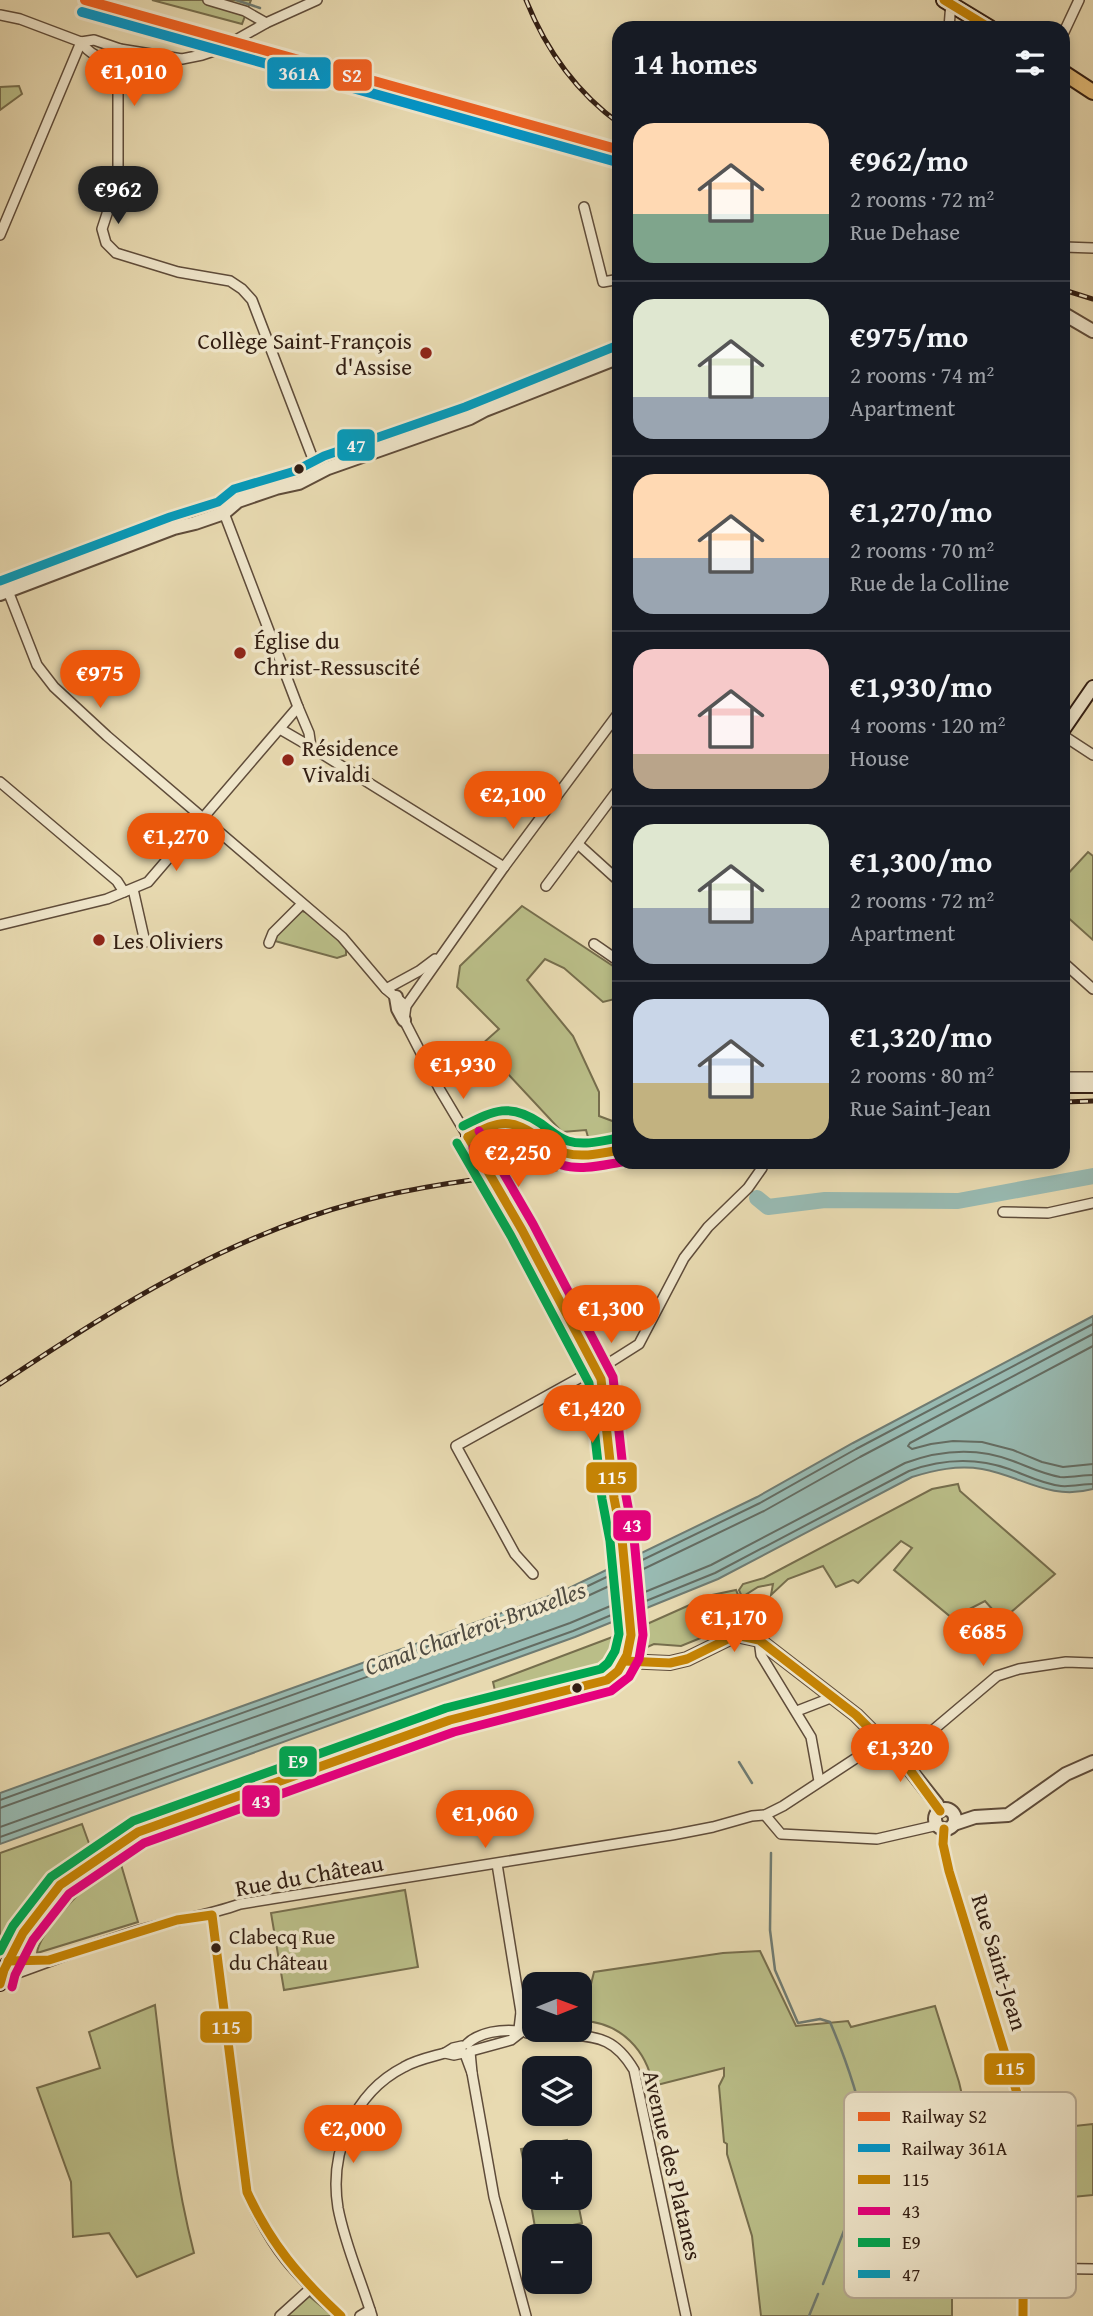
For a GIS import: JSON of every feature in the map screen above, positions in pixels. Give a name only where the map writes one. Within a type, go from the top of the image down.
[{"type":"main road","points":[[948,2],[979,21]]},
{"type":"main road","points":[[1070,77],[1093,92]]},
{"type":"main road","points":[[1070,318],[1093,331]]},
{"type":"main road","points":[[4,593],[174,528],[223,513],[238,501],[299,483],[318,472],[470,418],[612,360]]},
{"type":"main road","points":[[1070,720],[1093,687]]},
{"type":"main road","points":[[396,998],[404,1020]]},
{"type":"main road","points":[[1070,1086],[1093,1086]]},
{"type":"main road","points":[[3,1973],[23,1933],[61,1885],[138,1832],[450,1720],[607,1680],[618,1671],[624,1661],[631,1635],[622,1539],[614,1498],[601,1379],[522,1230],[468,1138],[498,1122],[509,1121],[533,1133],[551,1147],[570,1154],[612,1151]]},
{"type":"main road","points":[[624,1661],[670,1663],[687,1659],[736,1635],[759,1640]]},
{"type":"main road","name":"Rue Saint-Jean","points":[[759,1640],[856,1715],[900,1758],[937,1804],[946,1820]]},
{"type":"main road","points":[[946,1820],[1009,1815],[1066,1774],[1093,1762]]},
{"type":"street","points":[[208,0],[245,11],[266,23]]},
{"type":"street","points":[[0,15],[20,19],[81,42],[94,40],[120,49],[182,59],[220,49],[266,23],[316,0]]},
{"type":"street","points":[[1069,21],[1079,0]]},
{"type":"street","points":[[948,2],[949,21]]},
{"type":"street","points":[[81,42],[86,49],[102,59],[115,63]]},
{"type":"street","points":[[0,235],[81,42]]},
{"type":"street","points":[[120,49],[115,63],[118,86],[119,172],[117,189],[102,229],[106,243],[116,253],[178,272],[230,281],[242,289],[252,300],[318,472]]},
{"type":"street","points":[[584,207],[603,282],[612,280]]},
{"type":"street","points":[[1070,247],[1093,248]]},
{"type":"street","points":[[223,513],[309,733],[311,747]]},
{"type":"street","points":[[4,593],[45,678],[97,727],[353,947],[396,998]]},
{"type":"street","points":[[0,925],[107,899],[148,883],[298,707]]},
{"type":"street","points":[[396,998],[445,952],[504,867],[612,722]]},
{"type":"street","points":[[280,729],[504,867]]},
{"type":"street","points":[[1070,740],[1093,755]]},
{"type":"street","points":[[0,782],[129,890],[145,942]]},
{"type":"street","points":[[546,886],[612,798]]},
{"type":"street","points":[[578,844],[612,876]]},
{"type":"street","points":[[269,943],[274,933],[302,904]]},
{"type":"street","points":[[594,944],[612,956]]},
{"type":"street","points":[[396,998],[419,971],[445,952]]},
{"type":"street","points":[[1070,968],[1093,989]]},
{"type":"street","points":[[404,1020],[468,1138]]},
{"type":"street","points":[[1070,1077],[1093,1077]]},
{"type":"street","points":[[533,1574],[515,1554],[456,1446],[639,1344],[684,1258],[708,1227],[755,1180],[761,1169]]},
{"type":"street","points":[[1003,1213],[1048,1213],[1093,1203]]},
{"type":"street","points":[[759,1640],[761,1655],[811,1737],[820,1781]]},
{"type":"street","points":[[900,1758],[996,1676],[1019,1669],[1066,1662],[1093,1663]]},
{"type":"street","points":[[797,1711],[833,1698]]},
{"type":"street","name":"Rue du Château","points":[[3,1973],[177,1920],[212,1915],[240,1904],[713,1828],[752,1816],[765,1815],[882,1741]]},
{"type":"street","points":[[765,1815],[781,1834],[877,1839],[946,1820]]},
{"type":"street","name":"Rue Saint-Jean","points":[[946,1820],[943,1843],[950,1871],[1017,2092]]},
{"type":"street","points":[[497,1864],[522,2018]]},
{"type":"street","points":[[212,1915],[247,2192],[276,2250],[341,2316]]},
{"type":"street","name":"Rue du Château","points":[[3,1973],[49,1960]]},
{"type":"street","points":[[522,2030],[475,2036],[467,2050],[494,2197],[526,2316]]},
{"type":"street","name":"Avenue des Platanes","points":[[592,2037],[609,2043],[627,2059],[634,2070],[687,2316]]},
{"type":"street","points":[[360,2316],[371,2313],[338,2208],[336,2185],[341,2146],[349,2123],[366,2097],[403,2067],[453,2048],[467,2050]]},
{"type":"street","points":[[280,2316],[311,2288]]},
{"type":"street","name":"Rue Saint-Jean","points":[[1023,2298],[1023,2316]]},
{"type":"green space","points":[[152,0],[251,0],[242,24]]},
{"type":"green space","points":[[19,86],[22,94],[0,110],[0,87]]},
{"type":"green space","points":[[1088,852],[1093,856],[1093,940],[1070,919],[1070,872]]},
{"type":"green space","points":[[522,906],[612,965],[612,1000],[603,1002],[564,968],[545,959],[527,980],[573,1036],[599,1092],[599,1116],[612,1121],[612,1145],[591,1148],[586,1130],[562,1132],[481,1045],[499,1029],[457,987],[460,966]]},
{"type":"green space","points":[[302,911],[308,913],[346,947],[346,955],[337,958],[275,941],[276,936]]},
{"type":"green space","points":[[958,1484],[960,1491],[1055,1574],[1002,1620],[985,1601],[952,1618],[894,1570],[912,1548],[901,1541],[858,1583],[853,1580],[836,1587],[823,1566],[788,1579],[771,1595],[773,1584],[758,1587],[742,1597],[739,1590],[743,1584],[764,1578],[932,1489]]},
{"type":"green space","points":[[736,1590],[739,1597],[722,1623],[703,1637],[681,1646],[654,1644],[594,1670],[496,1695],[493,1682],[647,1624],[712,1595]]},
{"type":"green space","points":[[82,1824],[91,1849],[69,1864],[35,1899],[0,1949],[0,1853]]},
{"type":"green space","points":[[120,1861],[138,1922],[37,1953],[45,1934],[72,1901],[97,1876]]},
{"type":"green space","points":[[405,1890],[418,1967],[284,1990],[271,1913]]},
{"type":"green space","points":[[760,1951],[796,2026],[848,2021],[851,2027],[935,2006],[961,2092],[844,2092],[844,2298],[952,2298],[952,2316],[761,2316],[752,2236],[727,2154],[727,2144],[724,2142],[719,2086],[724,2076],[724,2068],[653,2086],[645,2061],[630,2041],[609,2027],[592,2022],[594,1972],[723,1953]]},
{"type":"green space","points":[[155,2005],[175,2160],[194,2253],[137,2277],[109,2233],[73,2237],[71,2182],[37,2088],[100,2068],[89,2032]]},
{"type":"green space","points":[[1093,2124],[1093,2195],[1076,2197],[1076,2126]]},
{"type":"green space","points":[[532,2210],[579,2210],[582,2223],[577,2224],[534,2224]]},
{"type":"green space","points":[[309,2296],[333,2316],[286,2316]]},
{"type":"water","name":"Canal Charleroi-Bruxelles","points":[[1093,1316],[1093,1489],[1077,1492],[1049,1490],[996,1472],[973,1468],[946,1469],[912,1477],[718,1579],[575,1637],[0,1844],[0,1793],[563,1591],[757,1497]]},
{"type":"pier","points":[[633,1553],[639,1615],[621,1623],[614,1562]]},
{"type":"waterway","points":[[236,0],[260,8]]},
{"type":"waterway","points":[[757,1198],[768,1207],[825,1200],[958,1201],[1093,1176]]},
{"type":"waterway","points":[[739,1762],[752,1783]]},
{"type":"waterway","points":[[771,1853],[770,1930],[775,1970],[798,2023],[820,2019],[830,2022],[855,2092]]},
{"type":"waterway","points":[[823,2284],[844,2231]]},
{"type":"waterway","points":[[809,2316],[818,2294]]},
{"type":"railway","points":[[526,0],[543,36],[564,69],[612,118]]},
{"type":"railway","points":[[1070,292],[1093,299]]},
{"type":"railway","points":[[1070,1102],[1093,1101]]},
{"type":"railway","points":[[0,1384],[85,1329],[172,1278],[216,1255],[309,1217],[358,1202],[422,1188],[612,1161]]},
{"type":"rail line","name":"S2","points":[[85,0],[612,148]]},
{"type":"rail line","name":"361A","points":[[82,12],[612,161]]},
{"type":"transit line","name":"115","points":[[944,0],[978,21]]},
{"type":"transit line","name":"47","points":[[0,581],[170,517],[218,502],[234,489],[295,471],[324,456],[465,407],[612,348]]},
{"type":"transit line","name":"E9","points":[[463,1126],[492,1113],[510,1111],[529,1116],[568,1141],[587,1143],[612,1139]]},
{"type":"transit line","name":"115","points":[[468,1137],[497,1124],[513,1124],[565,1153],[586,1155],[612,1152]]},
{"type":"transit line","name":"43","points":[[12,1987],[15,1975],[33,1940],[69,1894],[144,1843],[454,1732],[611,1691],[629,1677],[639,1659],[643,1635],[634,1538],[626,1496],[613,1377],[533,1224],[479,1131]]},
{"type":"transit line","name":"43","points":[[473,1148],[495,1136],[506,1134],[523,1140],[546,1157],[569,1167],[612,1164]]},
{"type":"transit line","name":"115","points":[[0,1984],[4,1970],[23,1933],[60,1885],[138,1832],[450,1720],[607,1680],[618,1671],[627,1655],[631,1635],[622,1539],[614,1498],[601,1379],[522,1230],[468,1137]]},
{"type":"transit line","name":"E9","points":[[0,1951],[13,1926],[51,1877],[133,1821],[446,1708],[601,1669],[615,1651],[619,1634],[610,1541],[602,1499],[589,1383],[511,1236],[457,1143]]},
{"type":"transit line","name":"115","points":[[624,1661],[670,1663],[687,1659],[736,1635],[759,1640],[856,1715],[907,1766],[940,1811]]},
{"type":"transit line","name":"115","points":[[944,1829],[943,1844],[949,1871],[1017,2092]]},
{"type":"transit line","name":"115","points":[[8,1961],[49,1960],[177,1920],[212,1915],[247,2192],[266,2228],[287,2259],[341,2316]]},
{"type":"transit line","name":"115","points":[[1023,2298],[1023,2316]]},
{"type":"place","name":"Collège Saint-François d'Assise","points":[[426,353]]},
{"type":"place","name":"Église du Christ-Ressuscité","points":[[240,653]]},
{"type":"place","name":"Résidence Vivaldi","points":[[288,760]]},
{"type":"place","name":"Les Oliviers","points":[[99,940]]},
{"type":"place","name":"Clabecq Rue du Château","points":[[216,1948]]}]
